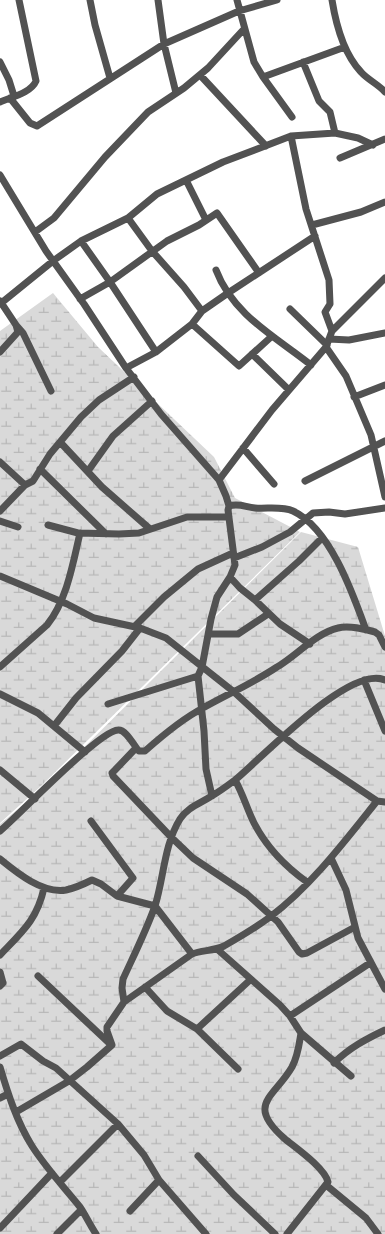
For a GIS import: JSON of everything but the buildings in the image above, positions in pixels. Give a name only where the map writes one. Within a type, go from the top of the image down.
[{"type":"street","points":[[0,102],[25,92],[36,81],[19,0]]},
{"type":"street","points":[[90,0],[110,78]]},
{"type":"street","points":[[158,0],[164,44],[176,94]]},
{"type":"street","points":[[237,0],[254,62],[262,77],[292,116]]},
{"type":"street","points":[[0,62],[9,80],[12,97],[30,123],[37,126],[164,44],[239,11],[277,0]]},
{"type":"street","points":[[332,0],[339,32],[345,47],[361,72],[385,92]]},
{"type":"street","points":[[34,232],[54,218],[105,157],[148,112],[176,94],[200,75],[244,29]]},
{"type":"street","points":[[262,77],[345,47]]},
{"type":"street","points":[[303,62],[319,101],[330,112],[335,133]]},
{"type":"street","points":[[200,75],[266,146]]},
{"type":"street","points":[[51,390],[16,325],[0,303],[53,261],[81,240],[128,218],[157,194],[223,162],[291,136],[335,133],[358,138],[373,145]]},
{"type":"street","points":[[291,136],[306,209],[329,280],[330,304],[325,312],[332,331]]},
{"type":"street","points":[[340,158],[385,140]]},
{"type":"street","points":[[0,175],[34,232],[126,368],[161,414],[219,480],[226,496],[229,506],[235,565],[230,577],[217,597],[202,667],[198,676],[206,768],[212,796]]},
{"type":"street","points":[[186,180],[206,220]]},
{"type":"street","points":[[312,226],[361,212],[385,202]]},
{"type":"street","points":[[80,299],[110,282],[152,251],[217,213],[258,273]]},
{"type":"street","points":[[128,218],[152,251],[184,287],[202,311]]},
{"type":"street","points":[[126,368],[156,352],[192,324],[202,311],[315,236]]},
{"type":"street","points":[[81,240],[156,352]]},
{"type":"street","points":[[216,270],[228,293],[255,324],[311,365]]},
{"type":"street","points":[[219,480],[289,390],[328,344],[332,331],[385,278]]},
{"type":"street","points":[[290,309],[328,344],[346,376],[375,446],[385,497]]},
{"type":"street","points":[[192,324],[239,366],[272,337]]},
{"type":"street","points":[[328,344],[385,333]]},
{"type":"street","points":[[0,352],[20,334]]},
{"type":"street","points":[[252,354],[289,390]]},
{"type":"street","points":[[0,511],[24,485],[33,481],[81,416],[98,400],[134,377]]},
{"type":"street","points":[[354,397],[385,385]]},
{"type":"street","points":[[88,471],[113,436],[152,402]]},
{"type":"street","points":[[305,481],[385,441]]},
{"type":"street","points":[[60,442],[102,487],[150,529]]},
{"type":"street","points":[[243,448],[274,484]]},
{"type":"street","points":[[0,462],[24,485]]},
{"type":"street","points":[[40,469],[106,534]]},
{"type":"street","points":[[229,506],[237,504],[255,508],[292,510],[307,518],[343,570],[366,630]]},
{"type":"street","points":[[54,726],[76,698],[122,651],[138,627],[164,597],[198,569],[262,547],[290,532],[313,513],[345,514],[385,508]]},
{"type":"street","points":[[48,525],[78,533],[139,533],[170,521],[187,517],[229,517]]},
{"type":"street","points":[[0,521],[18,527]]},
{"type":"street","points":[[0,667],[47,625],[53,617],[69,577],[80,532]]},
{"type":"street","points":[[255,600],[322,538]]},
{"type":"street","points":[[0,576],[60,601],[94,618],[138,627],[166,638],[234,692],[283,737],[377,801],[385,802]]},
{"type":"street","points":[[230,577],[268,614],[292,633],[310,644]]},
{"type":"street","points":[[209,634],[238,634],[268,614]]},
{"type":"street","points":[[0,831],[98,740],[117,730],[123,732],[136,748],[142,752],[145,751],[176,725],[202,708],[269,673],[329,630],[344,626],[375,632],[379,635],[385,647]]},
{"type":"street","points":[[108,704],[198,676]]},
{"type":"street","points":[[124,1002],[123,979],[154,906],[164,872],[171,837],[184,813],[235,780],[298,723],[356,683],[372,678],[385,680]]},
{"type":"street","points":[[364,680],[385,731]]},
{"type":"street","points":[[0,694],[38,713],[85,752]]},
{"type":"street","points":[[136,748],[112,773],[171,837],[206,867],[246,894],[278,922],[302,954],[355,927]]},
{"type":"street","points":[[0,770],[35,799]]},
{"type":"street","points":[[235,780],[242,792],[255,825],[283,863],[307,882]]},
{"type":"street","points":[[112,1045],[106,1031],[107,1027],[124,1002],[192,954],[198,951],[217,949],[271,916],[331,858],[377,801]]},
{"type":"street","points":[[91,821],[133,878],[117,896]]},
{"type":"street","points":[[331,858],[346,890],[358,938],[385,989]]},
{"type":"street","points":[[0,859],[44,888],[64,890],[92,880],[117,896],[154,906],[192,954]]},
{"type":"street","points":[[0,955],[35,916],[44,888]]},
{"type":"street","points":[[217,949],[280,1005],[290,1016],[300,1033],[351,1076]]},
{"type":"street","points":[[290,1016],[370,963]]},
{"type":"street","points":[[0,972],[3,983],[0,986]]},
{"type":"street","points":[[38,976],[112,1045]]},
{"type":"street","points":[[197,1029],[250,980]]},
{"type":"street","points":[[145,987],[167,1011],[197,1029],[238,1069]]},
{"type":"street","points":[[334,1063],[344,1053],[364,1040],[385,1030]]},
{"type":"street","points":[[287,1234],[328,1182],[324,1172],[282,1136],[269,1122],[265,1114],[264,1106],[267,1098],[292,1067],[296,1058],[300,1033]]},
{"type":"street","points":[[0,1056],[21,1044],[43,1061],[56,1068],[118,1124],[144,1155],[159,1180],[206,1234]]},
{"type":"street","points":[[16,1112],[69,1081],[87,1068],[112,1045]]},
{"type":"street","points":[[0,1066],[8,1094],[33,1146],[81,1210],[95,1233]]},
{"type":"street","points":[[0,1098],[8,1094]]},
{"type":"street","points":[[60,1182],[118,1124]]},
{"type":"street","points":[[198,1156],[234,1195],[275,1234]]},
{"type":"street","points":[[1,1223],[52,1173]]},
{"type":"street","points":[[130,1211],[159,1180]]},
{"type":"street","points":[[326,1185],[366,1218],[378,1234]]},
{"type":"street","points":[[57,1234],[81,1210]]},
{"type":"green space","points":[[53,293],[98,347],[214,457],[235,498],[300,532],[40,787],[0,823],[0,331]]},
{"type":"green space","points":[[301,532],[358,547],[385,636],[385,1234],[0,1234],[0,824],[42,789]]}]
